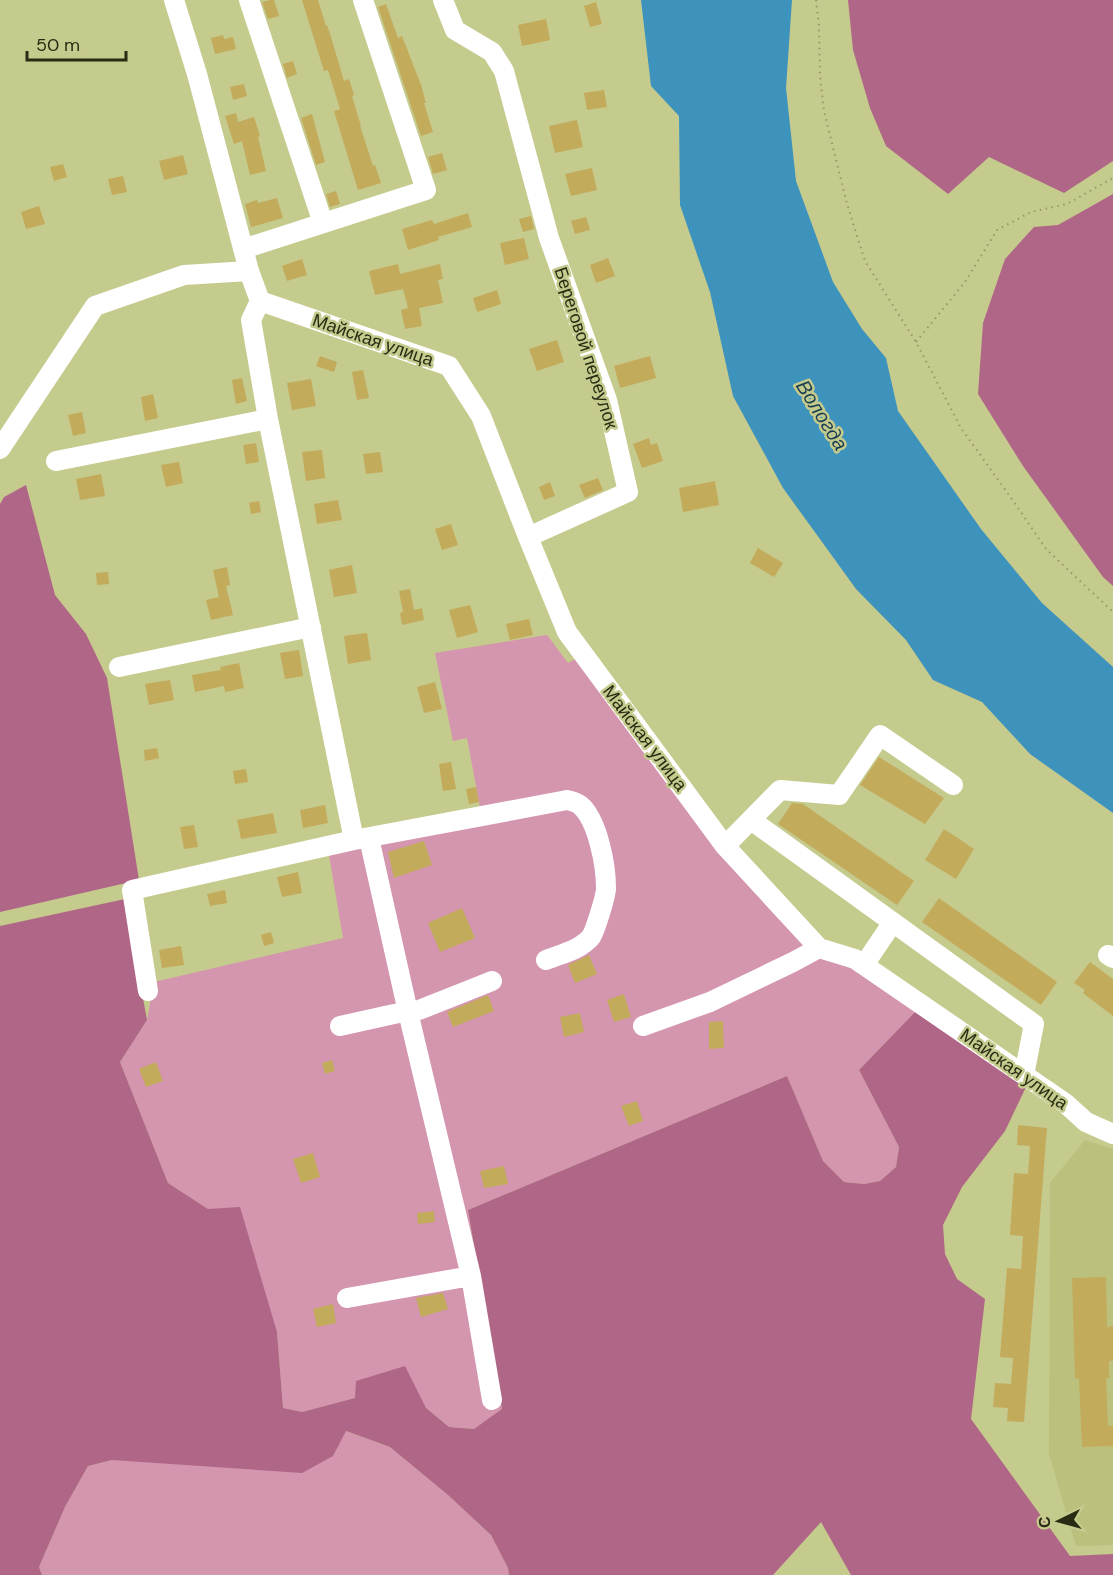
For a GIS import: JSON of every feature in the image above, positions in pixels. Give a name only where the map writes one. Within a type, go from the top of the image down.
[{"type":"street","points":[[174,0],[197,74],[249,272],[260,302],[251,320],[268,419],[311,627],[362,839],[408,1012],[471,1276],[492,1400]]},
{"type":"street","points":[[249,0],[323,223]]},
{"type":"street","points":[[243,249],[426,190],[363,0]]},
{"type":"street","name":"Береговой переулок","points":[[443,0],[455,30],[492,52],[504,71],[549,238],[607,400],[628,492],[528,537]]},
{"type":"street","points":[[0,449],[95,306],[184,275],[249,272]]},
{"type":"street","name":"Майская улица","points":[[260,302],[449,366],[481,417],[567,632],[725,846],[819,948],[855,959],[1065,1103],[1086,1122],[1113,1134]]},
{"type":"street","points":[[56,461],[268,419]]},
{"type":"street","points":[[119,667],[311,627]]},
{"type":"street","points":[[725,846],[780,789],[839,795],[879,735],[953,785]]},
{"type":"street","points":[[148,991],[132,890],[362,839],[567,800],[582,807],[592,823],[600,844],[606,890],[592,936],[578,948],[546,960]]},
{"type":"street","points":[[751,820],[1034,1024],[1024,1075]]},
{"type":"street","points":[[864,965],[893,922]]},
{"type":"street","points":[[643,1026],[710,1002],[819,948]]},
{"type":"street","points":[[340,1026],[419,1010],[492,981]]},
{"type":"street","points":[[347,1298],[471,1276]]},
{"type":"path","points":[[816,0],[824,111],[847,204],[865,261],[916,342],[961,428],[1046,549],[1113,612]]},
{"type":"path","points":[[916,342],[965,282],[997,230],[1031,212],[1067,204],[1113,178]]},
{"type":"shaded area","points":[[848,0],[1113,0],[1113,161],[1064,193],[989,157],[948,194],[886,146],[870,108],[853,50]]},
{"type":"shaded area","points":[[1113,194],[1113,586],[1103,577],[1023,466],[978,394],[983,323],[1005,259],[1034,227],[1058,225]]},
{"type":"shaded area","points":[[26,485],[55,595],[86,634],[107,678],[139,880],[0,912],[0,504],[4,497]]},
{"type":"shaded area","points":[[547,635],[568,663],[579,657],[722,849],[852,965],[917,1010],[859,1070],[899,1147],[896,1167],[880,1181],[864,1184],[844,1182],[823,1161],[787,1076],[468,1210],[502,1410],[474,1429],[449,1427],[426,1408],[355,1398],[302,1412],[283,1408],[277,1332],[208,1209],[168,1183],[120,1062],[147,1020],[154,982],[343,938],[329,855],[584,802],[480,807],[467,738],[453,741],[435,653]]},
{"type":"shaded area","points":[[125,899],[147,1020],[120,1062],[168,1183],[208,1209],[240,1207],[277,1332],[283,1408],[302,1412],[355,1398],[356,1381],[405,1366],[426,1408],[449,1427],[474,1429],[502,1409],[468,1210],[787,1076],[823,1161],[844,1182],[864,1184],[880,1181],[896,1167],[899,1147],[859,1070],[917,1010],[1026,1087],[1005,1131],[962,1187],[943,1225],[945,1254],[957,1279],[985,1299],[971,1419],[1070,1556],[1113,1554],[1113,1575],[851,1575],[821,1522],[773,1575],[509,1575],[508,1568],[491,1535],[448,1495],[390,1447],[346,1431],[333,1456],[302,1473],[112,1460],[88,1466],[65,1507],[39,1567],[42,1575],[0,1575],[0,926]]},
{"type":"shaded area","points":[[1085,1140],[1113,1149],[1113,1545],[1076,1546],[1049,1454],[1050,1183]]},
{"type":"shaded area","points":[[345,1431],[390,1447],[448,1495],[491,1535],[508,1568],[509,1575],[42,1575],[39,1567],[65,1507],[88,1466],[112,1460],[333,1456]]},
{"type":"water","name":"Вологда","points":[[641,0],[792,0],[786,88],[796,181],[833,282],[862,329],[886,358],[898,411],[981,529],[1042,603],[1113,667],[1113,813],[1030,754],[982,702],[933,680],[906,640],[856,589],[783,488],[733,396],[710,292],[680,205],[679,116],[651,86]]},
{"type":"building","points":[[274,0],[279,16],[268,19],[262,2]]},
{"type":"building","points":[[302,0],[318,0],[344,81],[349,79],[360,126],[381,183],[358,190],[334,111],[340,109],[328,70],[324,71]]},
{"type":"building","points":[[596,2],[602,24],[590,27],[584,6]]},
{"type":"building","points":[[386,4],[398,38],[402,36],[426,103],[424,103],[433,132],[421,136],[378,7]]},
{"type":"building","points":[[546,19],[550,40],[522,46],[518,25]]},
{"type":"building","points":[[223,35],[224,39],[233,37],[236,49],[215,54],[211,38]]},
{"type":"building","points":[[293,61],[297,74],[287,78],[283,64]]},
{"type":"building","points":[[244,84],[247,96],[233,100],[230,87]]},
{"type":"building","points":[[604,90],[607,107],[587,110],[584,93]]},
{"type":"building","points":[[236,113],[238,122],[254,117],[266,171],[250,175],[242,141],[234,144],[225,116]]},
{"type":"building","points":[[312,114],[325,162],[316,165],[301,118]]},
{"type":"building","points":[[577,120],[583,147],[555,153],[549,126]]},
{"type":"building","points":[[442,153],[447,170],[433,174],[428,157]]},
{"type":"building","points":[[183,155],[188,174],[164,180],[159,161]]},
{"type":"building","points":[[63,164],[67,177],[54,181],[50,167]]},
{"type":"building","points":[[592,168],[597,190],[571,196],[565,174]]},
{"type":"building","points":[[123,176],[127,192],[112,195],[108,179]]},
{"type":"building","points":[[336,191],[340,204],[330,207],[326,194]]},
{"type":"building","points":[[277,198],[283,218],[251,227],[245,204]]},
{"type":"building","points":[[39,206],[45,224],[26,229],[21,212]]},
{"type":"building","points":[[468,213],[472,227],[438,237],[439,240],[408,250],[402,229],[432,220],[434,224]]},
{"type":"building","points":[[531,216],[534,229],[523,232],[519,219]]},
{"type":"building","points":[[586,217],[590,230],[575,234],[571,221]]},
{"type":"building","points":[[524,238],[529,259],[505,265],[500,243]]},
{"type":"building","points":[[608,258],[615,276],[596,283],[590,265]]},
{"type":"building","points":[[302,259],[307,275],[287,281],[282,266]]},
{"type":"building","points":[[398,264],[400,274],[440,264],[443,279],[438,280],[443,303],[419,308],[422,326],[405,329],[401,310],[408,308],[403,289],[375,295],[369,271]]},
{"type":"building","points":[[497,290],[501,304],[477,312],[473,298]]},
{"type":"building","points":[[557,340],[564,362],[537,371],[529,349]]},
{"type":"building","points":[[320,356],[337,362],[334,372],[316,366]]},
{"type":"building","points":[[650,356],[656,378],[620,388],[614,366]]},
{"type":"building","points":[[363,370],[369,398],[357,400],[352,372]]},
{"type":"building","points":[[242,378],[247,401],[236,404],[232,380]]},
{"type":"building","points":[[311,379],[316,406],[292,410],[287,383]]},
{"type":"building","points":[[153,394],[158,418],[145,421],[141,397]]},
{"type":"building","points":[[82,412],[86,433],[73,436],[68,415]]},
{"type":"building","points":[[649,438],[651,445],[657,443],[663,461],[642,468],[633,444]]},
{"type":"building","points":[[256,443],[259,462],[246,464],[243,445]]},
{"type":"building","points":[[322,450],[325,478],[306,481],[302,452]]},
{"type":"building","points":[[380,452],[383,472],[366,474],[363,454]]},
{"type":"building","points":[[179,462],[183,483],[166,487],[161,465]]},
{"type":"building","points":[[101,474],[105,496],[80,500],[76,479]]},
{"type":"building","points":[[598,478],[603,490],[585,498],[579,485]]},
{"type":"building","points":[[715,481],[719,505],[683,512],[679,488]]},
{"type":"building","points":[[550,482],[555,496],[544,500],[539,487]]},
{"type":"building","points":[[338,500],[342,520],[317,524],[314,504]]},
{"type":"building","points":[[259,501],[261,512],[251,514],[249,503]]},
{"type":"building","points":[[451,524],[458,545],[442,550],[435,529]]},
{"type":"building","points":[[758,548],[783,563],[774,577],[750,563]]},
{"type":"building","points":[[352,565],[357,593],[334,597],[329,570]]},
{"type":"building","points":[[227,567],[230,585],[226,586],[233,615],[211,620],[206,600],[219,597],[213,570]]},
{"type":"building","points":[[108,572],[109,584],[97,585],[96,573]]},
{"type":"building","points":[[410,589],[414,610],[422,608],[424,620],[402,625],[400,613],[403,612],[399,591]]},
{"type":"building","points":[[470,605],[478,632],[457,638],[449,610]]},
{"type":"building","points":[[529,619],[533,635],[510,640],[506,624]]},
{"type":"building","points":[[367,633],[371,660],[348,664],[344,636]]},
{"type":"building","points":[[299,650],[303,676],[285,679],[280,653]]},
{"type":"building","points":[[239,663],[244,688],[225,692],[224,686],[195,692],[192,675],[221,670],[220,667]]},
{"type":"building","points":[[170,680],[174,700],[149,705],[145,684]]},
{"type":"building","points":[[435,682],[442,709],[424,713],[417,687]]},
{"type":"building","points":[[157,748],[159,758],[145,761],[144,750]]},
{"type":"building","points":[[879,757],[944,798],[925,824],[860,785]]},
{"type":"building","points":[[451,762],[456,789],[443,791],[439,764]]},
{"type":"building","points":[[246,769],[248,782],[235,784],[233,771]]},
{"type":"building","points":[[476,787],[479,802],[469,804],[466,789]]},
{"type":"building","points":[[792,803],[803,804],[914,881],[897,905],[778,824]]},
{"type":"building","points":[[325,805],[328,823],[303,828],[300,810]]},
{"type":"building","points":[[273,813],[277,833],[241,839],[237,820]]},
{"type":"building","points":[[194,825],[198,847],[184,849],[180,827]]},
{"type":"building","points":[[944,829],[974,849],[956,879],[925,860]]},
{"type":"building","points":[[424,841],[432,865],[394,878],[388,852]]},
{"type":"building","points":[[298,872],[302,893],[282,897],[277,877]]},
{"type":"building","points":[[225,890],[227,903],[210,906],[207,894]]},
{"type":"building","points":[[939,898],[1057,982],[1041,1005],[922,922]]},
{"type":"building","points":[[462,908],[475,938],[440,952],[428,923]]},
{"type":"building","points":[[271,932],[274,943],[264,946],[261,935]]},
{"type":"building","points":[[181,946],[184,965],[162,968],[159,950]]},
{"type":"building","points":[[589,955],[597,974],[575,983],[568,965]]},
{"type":"building","points":[[1090,962],[1113,979],[1113,1016],[1083,993],[1085,990],[1074,983]]},
{"type":"building","points":[[624,994],[631,1017],[614,1022],[607,1000]]},
{"type":"building","points":[[488,995],[494,1011],[453,1027],[447,1012]]},
{"type":"building","points":[[580,1013],[584,1032],[564,1037],[560,1017]]},
{"type":"building","points":[[723,1021],[724,1048],[709,1049],[709,1022]]},
{"type":"building","points":[[332,1060],[335,1071],[325,1074],[322,1063]]},
{"type":"building","points":[[156,1062],[163,1081],[146,1087],[139,1069]]},
{"type":"building","points":[[637,1101],[643,1121],[629,1126],[621,1106]]},
{"type":"building","points":[[1018,1125],[1047,1128],[1024,1422],[1007,1421],[1008,1408],[993,1407],[995,1383],[1011,1384],[1013,1358],[1000,1357],[1007,1268],[1021,1269],[1023,1236],[1010,1235],[1014,1173],[1028,1174],[1030,1146],[1017,1145]]},
{"type":"building","points":[[313,1153],[320,1177],[301,1183],[293,1159]]},
{"type":"building","points":[[504,1166],[508,1184],[484,1188],[480,1171]]},
{"type":"building","points":[[434,1211],[435,1222],[418,1224],[417,1213]]},
{"type":"building","points":[[1106,1277],[1107,1327],[1113,1326],[1113,1361],[1109,1361],[1109,1378],[1106,1378],[1108,1426],[1113,1426],[1113,1446],[1082,1447],[1079,1378],[1075,1379],[1072,1278]]},
{"type":"building","points":[[443,1293],[448,1309],[421,1317],[416,1298]]},
{"type":"building","points":[[333,1304],[336,1323],[317,1327],[313,1309]]}]
